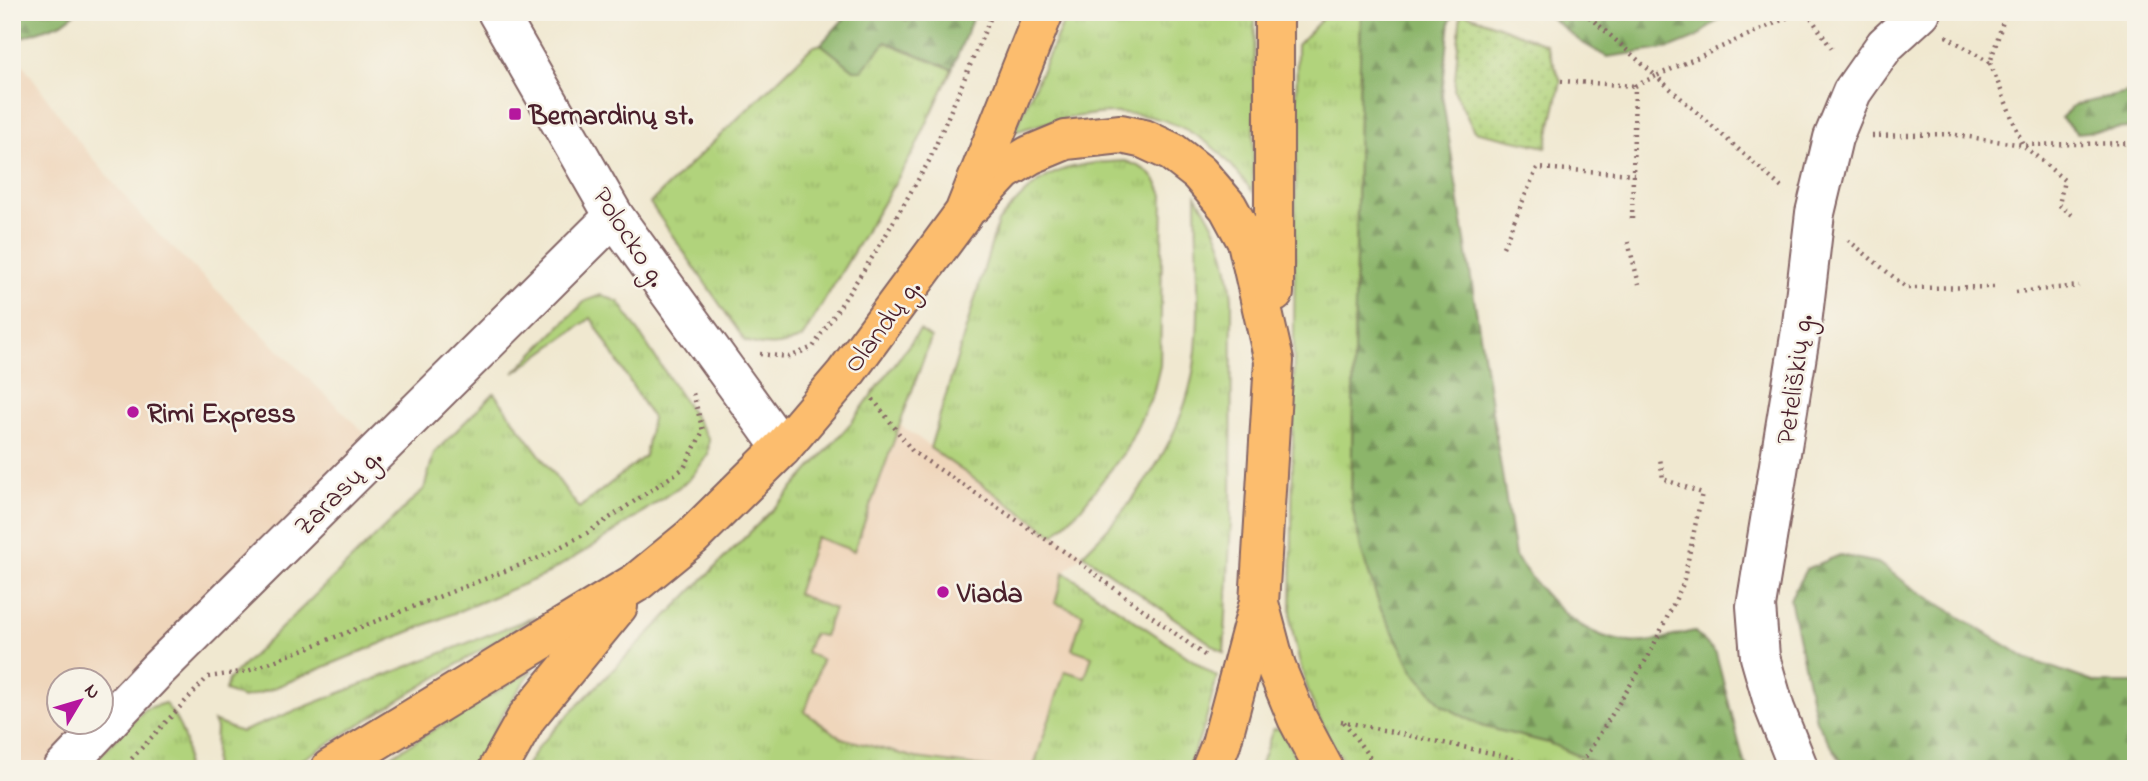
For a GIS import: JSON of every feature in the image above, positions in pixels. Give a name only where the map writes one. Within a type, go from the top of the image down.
[{"type":"main road","name":"Olandų g.","points":[[637,582],[692,537],[782,448],[845,374],[964,213],[1044,12]]},
{"type":"main road","points":[[1211,769],[1221,744],[1259,603],[1274,361],[1274,12]]},
{"type":"main road","points":[[964,213],[1004,171],[1030,155],[1066,140],[1121,134],[1144,139],[1172,152],[1199,173],[1228,207],[1247,242],[1274,361]]},
{"type":"main road","points":[[330,769],[637,582]]},
{"type":"main road","points":[[498,769],[527,716],[637,582]]},
{"type":"main road","points":[[1259,603],[1276,667],[1297,718],[1324,769]]},
{"type":"street","name":"Polocko g.","points":[[497,12],[614,216],[782,448]]},
{"type":"street","name":"Peteliškių g.","points":[[1799,769],[1775,709],[1760,657],[1756,606],[1800,337],[1815,213],[1833,138],[1852,92],[1885,46],[1918,15]]},
{"type":"street","name":"Zarasų g.","points":[[63,769],[158,669],[614,216]]},
{"type":"path","points":[[813,347],[877,250],[929,161],[993,12]]},
{"type":"path","points":[[1584,12],[1773,182],[1908,288],[1994,287]]},
{"type":"path","points":[[1561,81],[1635,86],[1800,12]]},
{"type":"path","points":[[1807,12],[1837,58],[1861,79]]},
{"type":"path","points":[[1990,63],[2006,12]]},
{"type":"path","points":[[1918,15],[1990,63],[2023,145],[2064,180],[2059,205],[2075,217]]},
{"type":"path","points":[[1632,219],[1635,86]]},
{"type":"path","points":[[1833,138],[1949,134],[2023,145],[2136,144]]},
{"type":"path","points":[[1503,247],[1537,168],[1634,174]]},
{"type":"path","points":[[1628,242],[1639,284]]},
{"type":"path","points":[[2016,292],[2078,286]]},
{"type":"path","points":[[122,769],[208,677],[248,671],[541,557],[587,533],[684,468],[703,430],[693,393]]},
{"type":"path","points":[[870,395],[913,452],[1068,554],[1210,660]]},
{"type":"path","points":[[1578,769],[1650,654],[1683,583],[1702,493],[1663,479],[1660,458]]},
{"type":"path","points":[[1377,769],[1344,721],[1504,756],[1541,769]]},
{"type":"shaded area","points":[[17,56],[75,137],[146,222],[369,437],[116,693],[116,666],[46,666],[46,736],[73,736],[40,769],[12,769],[12,58]]},
{"type":"shaded area","points":[[900,425],[1083,554],[1064,572],[1055,603],[1083,614],[1092,655],[1085,677],[1065,671],[1033,769],[1001,769],[916,758],[841,738],[805,712],[822,660],[806,652],[813,634],[797,595],[816,536],[854,551]]},
{"type":"green space","points":[[12,12],[77,12],[62,23],[12,41]]},
{"type":"green space","points":[[850,12],[898,12],[907,21],[916,12],[975,12],[952,69],[886,42],[862,70],[854,70],[821,44]]},
{"type":"green space","points":[[1068,12],[1255,12],[1253,192],[1222,155],[1198,136],[1148,116],[1096,114],[1014,132]]},
{"type":"green space","points":[[1321,12],[1361,12],[1351,501],[1481,726],[1549,743],[1609,769],[1348,769],[1311,699],[1291,623],[1297,45],[1321,20]]},
{"type":"green space","points":[[1361,12],[1456,12],[1450,21],[1442,95],[1515,556],[1550,600],[1577,623],[1593,632],[1636,643],[1694,631],[1716,653],[1744,762],[1749,769],[1609,769],[1549,743],[1481,726],[1442,705],[1412,669],[1380,607],[1362,553],[1351,501]]},
{"type":"green space","points":[[1461,12],[1546,44],[1561,81],[1546,147],[1474,131],[1454,90]]},
{"type":"green space","points":[[1544,12],[1728,12],[1696,38],[1671,48],[1607,57],[1581,42]]},
{"type":"green space","points":[[886,42],[952,69],[914,151],[802,338],[774,346],[745,341],[650,203],[812,47],[821,44],[854,70]]},
{"type":"green space","points":[[2136,91],[2136,127],[2077,133],[2061,118],[2074,105]]},
{"type":"green space","points":[[1125,161],[1149,173],[1163,195],[1160,365],[1153,394],[1126,450],[1081,508],[1054,535],[930,448],[998,222],[1027,192],[1053,174],[1083,165]]},
{"type":"green space","points":[[1196,195],[1222,244],[1232,299],[1231,521],[1224,653],[1083,554],[1119,516],[1151,474],[1176,428],[1185,404],[1192,378],[1197,334]]},
{"type":"green space","points":[[601,295],[619,302],[709,439],[708,455],[689,480],[595,545],[543,576],[269,690],[243,698],[225,691],[228,680],[424,489],[434,453],[494,393],[579,508],[645,456],[652,418],[591,318],[514,373],[585,301]]},
{"type":"green space","points":[[920,330],[931,338],[854,551],[816,537],[797,594],[834,609],[824,636],[813,634],[806,652],[822,660],[805,712],[841,738],[916,758],[1001,769],[524,769],[538,747],[571,712],[785,497],[850,424]]},
{"type":"green space","points":[[1840,555],[1878,563],[1913,588],[2028,659],[2096,683],[2136,683],[2136,769],[1846,769],[1816,721],[1790,599],[1806,569]]},
{"type":"green space","points":[[1064,572],[1217,677],[1204,727],[1187,769],[1033,769],[1065,671],[1085,677],[1092,656],[1072,649],[1083,614],[1055,603]]},
{"type":"green space","points":[[536,616],[287,769],[214,769],[216,728],[213,721],[241,732]]},
{"type":"green space","points":[[533,669],[505,710],[474,769],[370,769]]},
{"type":"green space","points":[[165,703],[183,734],[185,769],[87,769],[145,709]]},
{"type":"green space","points":[[1273,729],[1280,729],[1303,769],[1259,769]]},
{"type":"place","name":"Bernardinų st.","points":[[515,114]]},
{"type":"place","name":"Rimi Express","points":[[133,412]]},
{"type":"place","name":"Viada","points":[[943,592]]}]
